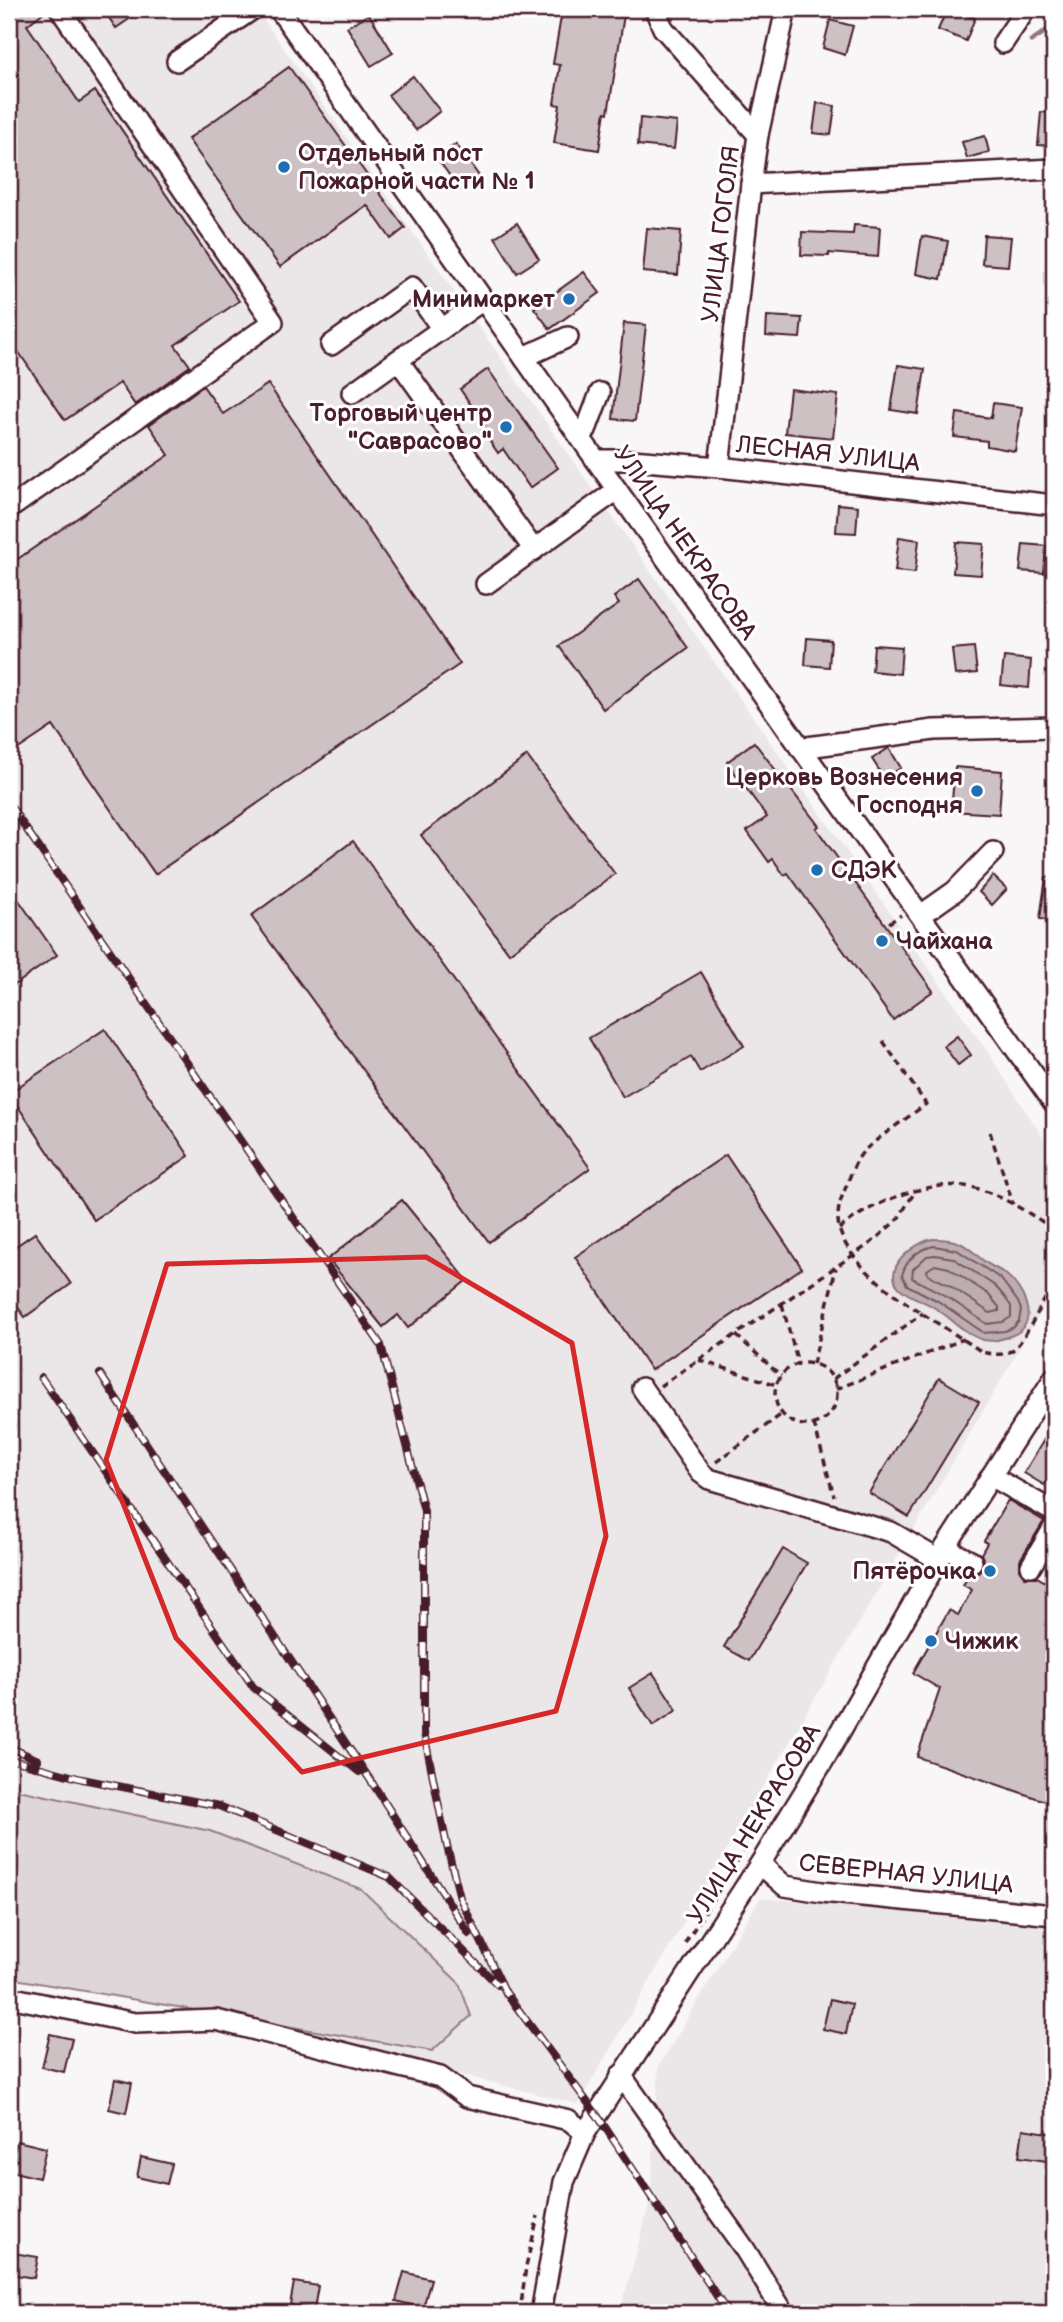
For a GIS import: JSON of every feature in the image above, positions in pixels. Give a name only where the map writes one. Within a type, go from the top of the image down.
[{"type":"street","points":[[9,509],[273,322],[60,9]]},
{"type":"street","points":[[177,61],[253,9]]},
{"type":"street","name":"УЛИЦА НЕКРАСОВА","points":[[279,9],[617,490],[1054,1103]]},
{"type":"street","points":[[655,9],[663,28],[758,135]]},
{"type":"street","name":"УЛИЦА ГОГОЛЯ","points":[[719,467],[758,135],[786,9]]},
{"type":"street","points":[[1003,43],[1026,9]]},
{"type":"street","points":[[751,184],[1054,169]]},
{"type":"street","points":[[331,345],[412,288],[442,330]]},
{"type":"street","points":[[352,393],[483,300]]},
{"type":"street","points":[[525,359],[569,337]]},
{"type":"street","points":[[398,360],[534,550]]},
{"type":"street","points":[[580,437],[586,430],[600,393]]},
{"type":"street","name":"ЛЕСНАЯ УЛИЦА","points":[[596,460],[719,467],[1054,505]]},
{"type":"street","points":[[486,584],[617,490]]},
{"type":"street","points":[[800,748],[934,730],[1054,727]]},
{"type":"street","points":[[921,915],[956,891],[993,852]]},
{"type":"street","name":"УЛИЦА НЕКРАСОВА","points":[[541,2313],[564,2182],[585,2133],[760,1864],[832,1746],[942,1554],[1054,1378]]},
{"type":"street","points":[[651,1387],[701,1473],[709,1479],[891,1532],[942,1554],[972,1562]]},
{"type":"street","points":[[991,1476],[1054,1512]]},
{"type":"street","points":[[1031,1566],[1054,1527]]},
{"type":"street","name":"СЕВЕРНАЯ УЛИЦА","points":[[760,1864],[785,1886],[822,1892],[1054,1914]]},
{"type":"street","points":[[9,1997],[135,2023],[216,2020],[440,2077],[467,2097],[569,2120],[585,2133]]},
{"type":"street","points":[[621,2075],[744,2248],[784,2313]]},
{"type":"path","points":[[883,1041],[926,1104],[865,1150],[856,1161],[839,1201],[839,1229],[854,1256],[881,1284],[982,1352],[993,1355],[1003,1354],[1017,1347],[1054,1281]]},
{"type":"path","points":[[990,1132],[1013,1204]]},
{"type":"path","points":[[839,1229],[858,1214],[880,1203],[916,1190],[956,1186],[973,1188],[1013,1204],[1054,1229]]},
{"type":"path","points":[[651,1387],[699,1360],[854,1256],[898,1219],[916,1190]]},
{"type":"path","points":[[813,1364],[836,1268]]},
{"type":"path","points":[[782,1304],[798,1364]]},
{"type":"path","points":[[833,1379],[923,1313]]},
{"type":"path","points":[[736,1335],[781,1376]]},
{"type":"path","points":[[836,1388],[964,1339]]},
{"type":"path","points":[[699,1360],[777,1385]]},
{"type":"path","points":[[798,1364],[813,1364],[822,1368],[833,1379],[836,1388],[837,1399],[831,1413],[814,1424],[794,1423],[782,1413],[776,1400],[781,1376],[798,1364]]},
{"type":"path","points":[[713,1464],[782,1413]]},
{"type":"path","points":[[814,1424],[839,1516]]},
{"type":"path","points":[[708,1459],[719,1469]]},
{"type":"highlighted area","points":[[426,1257],[572,1343],[606,1536],[556,1711],[302,1772],[176,1638],[106,1460],[167,1264]]},
{"type":"shaded area","points":[[9,9],[256,9],[987,1051],[1054,1155],[1054,1289],[578,2104],[9,1961]]},
{"type":"shaded area","points":[[9,1788],[210,1831],[361,1889],[459,1983],[471,2016],[432,2051],[9,1978]]},
{"type":"shaded area","points":[[760,1898],[1054,1926],[1054,2313],[620,2313],[650,2202],[659,2066]]},
{"type":"water","points":[[933,1239],[960,1243],[1011,1279],[1023,1296],[1028,1315],[1020,1331],[997,1340],[978,1338],[941,1312],[902,1290],[894,1274],[896,1266],[909,1251]]},
{"type":"building","points":[[9,9],[48,9],[27,25],[79,102],[95,91],[239,301],[175,345],[190,366],[135,405],[120,383],[65,420],[9,338]]},
{"type":"building","points":[[103,9],[144,9],[116,28]]},
{"type":"building","points":[[570,9],[625,9],[608,113],[605,112],[599,150],[554,143],[560,105],[554,104],[560,65],[553,64],[562,11],[570,12]]},
{"type":"building","points":[[947,9],[975,18],[966,41],[938,30]]},
{"type":"building","points":[[369,14],[393,53],[371,66],[347,27]]},
{"type":"building","points":[[830,20],[853,26],[845,55],[823,48]]},
{"type":"building","name":"Отдельный пост Пожарной части № 1","points":[[289,67],[405,228],[391,239],[367,205],[280,267],[188,139]]},
{"type":"building","points":[[413,76],[440,111],[416,130],[388,95]]},
{"type":"building","points":[[817,103],[835,106],[831,135],[813,133]]},
{"type":"building","points":[[1041,112],[1054,113],[1054,146],[1038,145]]},
{"type":"building","points":[[640,118],[677,122],[674,149],[638,145]]},
{"type":"building","points":[[985,136],[989,152],[967,158],[962,142]]},
{"type":"building","points":[[456,144],[479,176],[460,190],[437,158]]},
{"type":"building","points":[[517,223],[539,259],[517,273],[495,237]]},
{"type":"building","points":[[854,225],[880,227],[878,257],[829,253],[829,256],[801,255],[802,232],[853,234]]},
{"type":"building","points":[[647,228],[681,231],[678,275],[643,272]]},
{"type":"building","points":[[984,235],[1011,237],[1008,266],[982,264]]},
{"type":"building","points":[[922,236],[948,241],[941,279],[916,274]]},
{"type":"building","points":[[584,272],[600,293],[550,329],[534,308]]},
{"type":"building","points":[[767,316],[802,318],[800,338],[766,336]]},
{"type":"building","points":[[624,323],[646,325],[635,421],[613,419]]},
{"type":"building","points":[[898,365],[925,369],[918,414],[891,410]]},
{"type":"building","name":"Торговый центр \"Саврасово\"","points":[[488,369],[558,468],[530,488],[503,449],[498,453],[481,428],[485,425],[460,389]]},
{"type":"building","points":[[268,384],[460,664],[155,874],[53,726],[17,750],[9,739],[9,565],[169,455],[149,425],[203,386],[223,414]]},
{"type":"building","points":[[790,389],[838,395],[833,438],[785,433]]},
{"type":"building","points":[[993,403],[1022,407],[1015,451],[987,446],[987,441],[954,437],[957,413],[991,418]]},
{"type":"building","points":[[838,504],[858,506],[856,533],[836,532]]},
{"type":"building","points":[[899,537],[919,540],[915,573],[895,571]]},
{"type":"building","points":[[956,542],[984,544],[981,575],[953,573]]},
{"type":"building","points":[[1023,544],[1046,546],[1044,573],[1020,571]]},
{"type":"building","points":[[639,579],[688,648],[603,709],[559,646],[619,604],[614,597]]},
{"type":"building","points":[[807,638],[831,640],[829,667],[805,665]]},
{"type":"building","points":[[874,645],[902,647],[900,674],[872,671]]},
{"type":"building","points":[[974,647],[977,673],[955,675],[952,649]]},
{"type":"building","points":[[1004,657],[1031,660],[1029,688],[1001,685]]},
{"type":"building","points":[[754,742],[819,826],[816,828],[933,991],[893,1020],[788,873],[784,875],[773,859],[769,862],[747,831],[767,817],[727,762]]},
{"type":"building","points":[[889,748],[901,768],[884,778],[872,759]]},
{"type":"building","points":[[527,756],[615,874],[509,953],[421,835]]},
{"type":"building","name":"Церковь Вознесения Господня","points":[[955,767],[1002,771],[999,814],[951,811]]},
{"type":"building","points":[[353,841],[590,1168],[489,1242],[251,916]]},
{"type":"building","points":[[993,876],[1007,889],[992,905],[979,892]]},
{"type":"building","points":[[1046,877],[1054,877],[1054,921],[1040,919]]},
{"type":"building","points":[[9,886],[57,955],[9,989]]},
{"type":"building","points":[[701,972],[744,1046],[700,1072],[691,1057],[623,1097],[589,1038]]},
{"type":"building","points":[[105,1029],[189,1156],[94,1220],[9,1093]]},
{"type":"building","points":[[957,1036],[971,1055],[958,1065],[944,1046]]},
{"type":"building","points":[[726,1155],[802,1268],[651,1370],[575,1257]]},
{"type":"building","points":[[402,1200],[467,1280],[408,1328],[398,1315],[383,1327],[328,1259]]},
{"type":"building","points":[[35,1233],[71,1284],[25,1317],[9,1295],[9,1251]]},
{"type":"building","points":[[939,1378],[979,1402],[909,1517],[869,1493]]},
{"type":"building","points":[[1054,1423],[1054,1470],[1044,1485],[1024,1473]]},
{"type":"building","points":[[1008,1500],[1044,1521],[1020,1560],[1020,1571],[1025,1577],[1037,1577],[1054,1587],[1054,1804],[917,1757],[940,1689],[913,1673],[949,1610],[958,1615],[972,1590],[963,1585],[970,1574],[978,1573],[983,1567],[981,1554],[987,1543],[984,1541]]},
{"type":"building","points":[[783,1549],[807,1563],[749,1661],[724,1647]]},
{"type":"building","points":[[653,1673],[677,1710],[653,1726],[629,1688]]},
{"type":"building","points":[[830,1999],[852,2004],[846,2034],[823,2029]]},
{"type":"building","points":[[50,2034],[72,2039],[64,2072],[42,2067]]},
{"type":"building","points":[[115,2079],[132,2083],[126,2113],[109,2109]]},
{"type":"building","points":[[1023,2129],[1054,2134],[1054,2162],[1019,2157]]},
{"type":"building","points":[[17,2141],[46,2148],[39,2178],[10,2171]]},
{"type":"building","points":[[141,2157],[172,2164],[167,2184],[137,2177]]},
{"type":"building","points":[[13,2253],[38,2257],[34,2278],[10,2274]]},
{"type":"building","points":[[404,2272],[431,2279],[423,2308],[396,2301]]},
{"type":"building","points":[[294,2282],[318,2286],[314,2309],[290,2305]]},
{"type":"waterway","points":[[1031,41],[1054,26]]},
{"type":"railway","points":[[9,804],[381,1345],[424,1511],[424,1733],[460,1898],[506,1993],[597,2115],[728,2313]]},
{"type":"railway","points":[[100,1374],[371,1781],[469,1934]]},
{"type":"railway","points":[[41,1377],[254,1688],[359,1772]]},
{"type":"railway","points":[[9,1747],[38,1760]]},
{"type":"railway","points":[[9,1759],[82,1779],[219,1806],[389,1877],[498,1985]]},
{"type":"place","name":"Отдельный пост Пожарной части № 1","points":[[284,167]]},
{"type":"place","name":"Минимаркет","points":[[569,299]]},
{"type":"place","name":"Торговый центр \"Саврасово\"","points":[[506,427]]},
{"type":"place","name":"Церковь Вознесения Господня","points":[[977,791]]},
{"type":"place","name":"СДЭК","points":[[817,870]]},
{"type":"place","name":"Чайхана","points":[[882,941]]},
{"type":"place","name":"Пятёрочка","points":[[990,1571]]},
{"type":"place","name":"Чижик","points":[[931,1641]]}]
